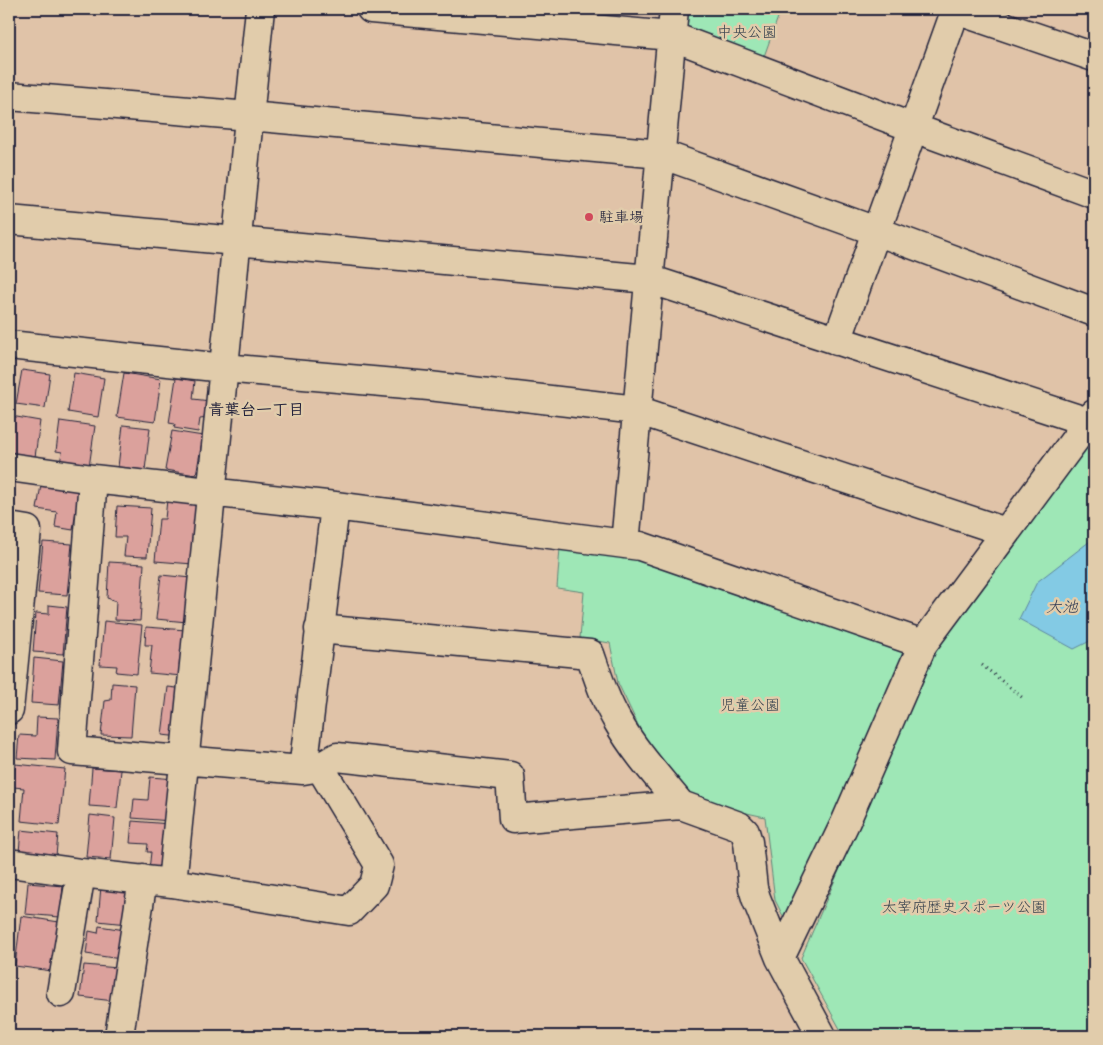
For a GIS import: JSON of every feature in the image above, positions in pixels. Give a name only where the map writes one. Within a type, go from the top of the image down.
[{"type":"street","points":[[172,883],[260,9]]},
{"type":"street","points":[[371,9],[671,36],[1094,194]]},
{"type":"street","points":[[625,544],[674,9]]},
{"type":"street","points":[[837,341],[955,9],[1094,56]]},
{"type":"street","points":[[9,96],[661,154],[1094,312]]},
{"type":"street","points":[[9,220],[649,279],[837,341],[1091,418],[922,644],[846,821],[780,958]]},
{"type":"street","points":[[9,345],[224,368],[429,386],[638,410],[1006,532]]},
{"type":"street","points":[[9,467],[93,479],[334,506],[640,546],[922,644]]},
{"type":"street","points":[[93,479],[72,752],[184,761],[312,768],[338,757],[510,776],[513,819],[682,805],[739,826],[745,832],[748,842],[753,888],[756,898],[780,958],[822,1036]]},
{"type":"street","points":[[9,863],[172,883],[349,911],[374,884],[379,865],[312,768],[319,629],[334,506]]},
{"type":"street","points":[[9,527],[27,530],[9,704]]},
{"type":"street","points":[[319,629],[590,654],[602,691],[618,722],[639,754],[682,805]]},
{"type":"street","points":[[61,993],[81,873]]},
{"type":"street","points":[[119,1036],[143,879]]},
{"type":"path","points":[[982,665],[1023,698]]},
{"type":"green space","name":"中央公園","points":[[685,9],[781,9],[762,62],[690,34],[685,26]]},
{"type":"green space","name":"太宰府歴史スポーツ公園","points":[[1094,434],[1094,1036],[844,1036],[801,958],[878,781],[929,656]]},
{"type":"green space","name":"児童公園","points":[[560,548],[634,552],[911,649],[787,924],[775,900],[765,817],[688,800],[649,748],[618,683],[610,643],[580,638],[584,592],[557,588]]},
{"type":"water","name":"大池","points":[[1094,538],[1094,639],[1074,649],[1019,619],[1037,582]]},
{"type":"building","points":[[22,370],[50,374],[45,408],[16,404]]},
{"type":"building","points":[[74,373],[104,378],[98,417],[68,412]]},
{"type":"building","points":[[124,373],[161,379],[155,422],[117,417]]},
{"type":"building","points":[[176,378],[195,381],[193,399],[210,401],[208,418],[200,419],[198,432],[174,428],[175,424],[169,423]]},
{"type":"building","points":[[11,416],[40,421],[35,457],[9,453]]},
{"type":"building","points":[[60,421],[95,426],[89,467],[60,463],[62,452],[56,451]]},
{"type":"building","points":[[123,425],[150,428],[145,470],[118,467]]},
{"type":"building","points":[[172,431],[203,436],[196,475],[165,470]]},
{"type":"building","points":[[41,485],[79,490],[73,530],[55,527],[57,512],[37,509]]},
{"type":"building","points":[[167,500],[198,502],[193,564],[155,561],[159,519],[165,519]]},
{"type":"building","points":[[117,506],[151,508],[147,557],[124,556],[126,537],[115,537]]},
{"type":"building","points":[[43,542],[72,544],[67,595],[38,593]]},
{"type":"building","points":[[109,562],[144,564],[140,621],[115,620],[116,601],[107,598]]},
{"type":"building","points":[[161,575],[191,578],[187,622],[156,619]]},
{"type":"building","points":[[49,605],[67,607],[63,654],[33,652],[36,613],[49,614]]},
{"type":"building","points":[[104,621],[142,625],[137,674],[116,672],[117,666],[100,665]]},
{"type":"building","points":[[146,627],[186,630],[182,676],[149,673],[152,645],[145,645]]},
{"type":"building","points":[[34,658],[63,661],[59,705],[31,703]]},
{"type":"building","points":[[112,683],[135,685],[131,736],[101,735],[105,701],[111,700]]},
{"type":"building","points":[[168,687],[185,689],[180,737],[162,735]]},
{"type":"building","points":[[37,717],[58,718],[55,760],[17,758],[19,735],[36,736]]},
{"type":"building","points":[[15,764],[65,769],[59,825],[21,821],[24,788],[13,787]]},
{"type":"building","points":[[92,768],[121,770],[117,808],[89,806]]},
{"type":"building","points":[[150,777],[175,779],[171,821],[132,818],[134,799],[148,800]]},
{"type":"building","points":[[90,815],[115,818],[111,859],[86,857]]},
{"type":"building","points":[[132,821],[170,824],[166,871],[149,870],[151,852],[147,852],[148,844],[130,843]]},
{"type":"building","points":[[21,830],[58,834],[56,856],[19,852]]},
{"type":"building","points":[[28,883],[63,886],[60,917],[25,914]]},
{"type":"building","points":[[101,886],[131,889],[127,924],[98,921]]},
{"type":"building","points":[[9,891],[12,891],[9,930]]},
{"type":"building","points":[[21,916],[59,922],[52,971],[15,966]]},
{"type":"building","points":[[99,926],[125,930],[121,959],[86,954],[89,931],[98,933]]},
{"type":"building","points":[[84,965],[118,968],[114,1001],[80,997]]},
{"type":"place","name":"駐車場","points":[[589,217]]},
{"type":"district","name":"青葉台一丁目","points":[[256,409]]}]
